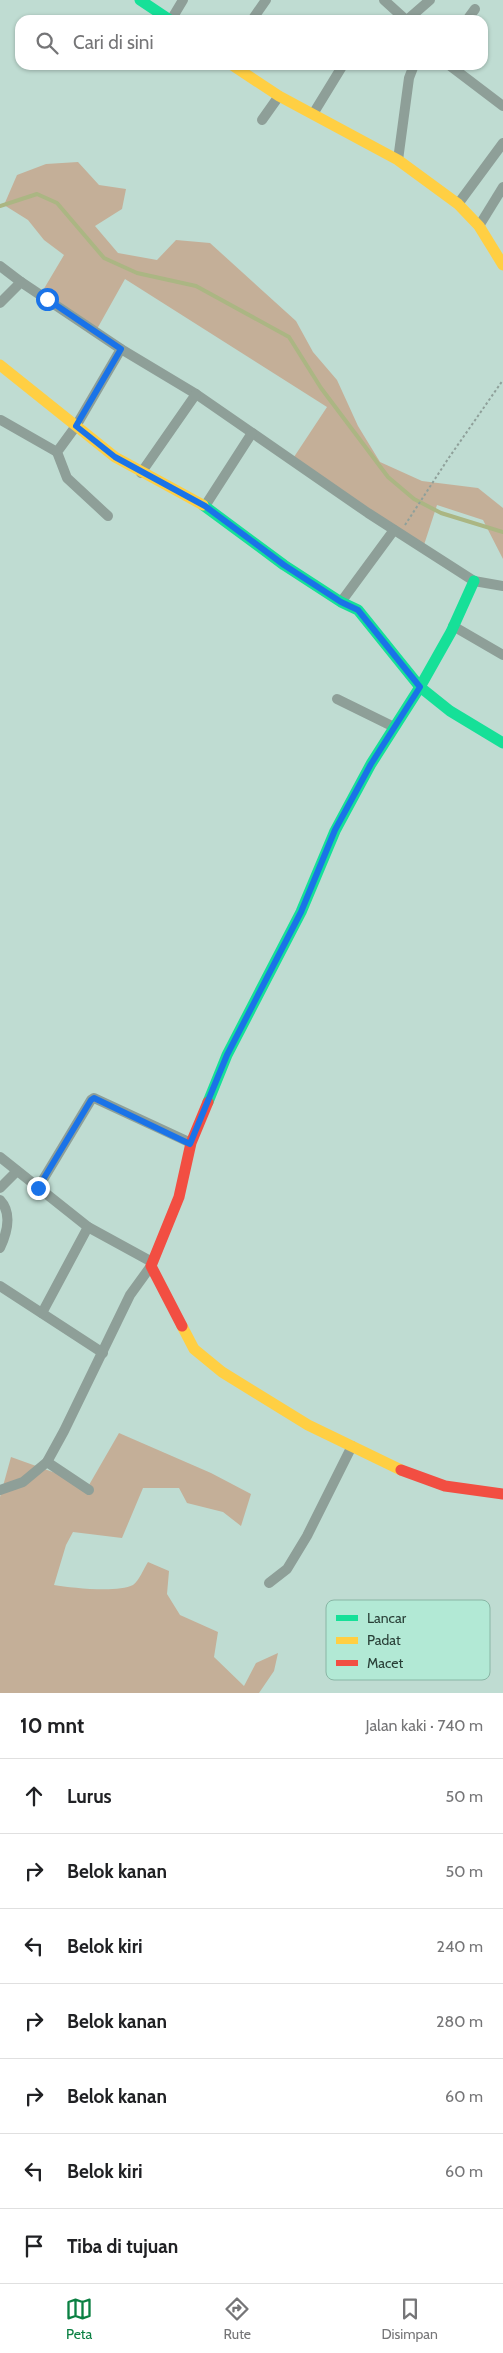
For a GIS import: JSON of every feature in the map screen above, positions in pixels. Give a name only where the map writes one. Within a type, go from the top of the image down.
[{"type":"street","points":[[140,0],[162,15]]},
{"type":"street","points":[[173,15],[183,0]]},
{"type":"street","points":[[256,15],[266,0]]},
{"type":"street","points":[[384,0],[401,15]]},
{"type":"street","points":[[413,15],[430,0]]},
{"type":"street","points":[[471,15],[475,9]]},
{"type":"street","points":[[240,70],[279,96],[398,160],[458,204],[479,226],[503,265]]},
{"type":"street","points":[[312,114],[341,70]]},
{"type":"street","points":[[398,160],[409,78],[412,70]]},
{"type":"street","points":[[456,70],[503,106]]},
{"type":"street","points":[[262,120],[279,96]]},
{"type":"street","points":[[458,204],[503,143]]},
{"type":"street","points":[[479,226],[503,187]]},
{"type":"street","points":[[0,266],[20,282],[121,349],[196,394],[397,532],[474,581],[503,586]]},
{"type":"street","points":[[0,302],[20,282]]},
{"type":"street","points":[[57,452],[76,426],[121,349]]},
{"type":"street","points":[[0,365],[115,457],[141,473],[205,506],[284,565],[341,602],[352,606],[370,623],[420,687],[450,711],[503,743]]},
{"type":"street","points":[[141,473],[196,394]]},
{"type":"street","points":[[1,420],[57,452],[67,478],[108,516]]},
{"type":"street","points":[[205,506],[252,432]]},
{"type":"street","points":[[341,602],[397,532]]},
{"type":"street","points":[[0,1490],[23,1482],[47,1462],[103,1353],[130,1295],[152,1264],[179,1196],[190,1144],[227,1055],[301,912],[335,830],[394,727],[420,687],[453,626],[474,581]]},
{"type":"street","points":[[453,626],[503,655]]},
{"type":"street","points":[[337,699],[394,727]]},
{"type":"street","points":[[38,1188],[94,1098],[190,1144]]},
{"type":"street","points":[[0,1157],[88,1227],[152,1264],[159,1285],[194,1349],[222,1372],[276,1406],[407,1473],[445,1486],[503,1494]]},
{"type":"street","points":[[0,1188],[17,1171]]},
{"type":"street","points":[[0,1200],[5,1207],[9,1229],[0,1248]]},
{"type":"street","points":[[42,1313],[88,1227]]},
{"type":"street","points":[[0,1286],[103,1353]]},
{"type":"street","points":[[269,1583],[287,1569],[307,1536],[352,1446]]},
{"type":"street","points":[[47,1462],[89,1490]]},
{"type":"path","points":[[397,532],[416,509],[503,380]]},
{"type":"shaded area","points":[[78,162],[99,185],[126,189],[122,209],[95,226],[118,253],[157,260],[176,240],[210,243],[296,321],[313,352],[337,380],[358,426],[380,462],[422,481],[478,488],[503,508],[503,559],[483,520],[437,505],[423,548],[292,460],[327,407],[125,279],[97,329],[42,292],[64,255],[44,240],[28,220],[4,205],[17,175],[46,164]]},
{"type":"shaded area","points":[[119,1433],[211,1473],[251,1494],[241,1526],[223,1512],[187,1503],[179,1488],[143,1488],[122,1538],[73,1532],[66,1545],[54,1585],[117,1589],[133,1585],[148,1562],[169,1571],[167,1594],[180,1615],[218,1632],[214,1657],[244,1686],[256,1663],[278,1653],[274,1671],[259,1693],[0,1693],[0,1497],[11,1457],[89,1485]]},
{"type":"waterway","points":[[0,206],[37,194],[57,203],[104,258],[137,273],[196,286],[289,337],[321,388],[388,477],[414,499],[441,513],[503,532]]},
{"type":"traffic: fast","points":[[140,0],[162,15]]},
{"type":"traffic: fast","points":[[203,505],[284,565],[341,602],[358,610],[420,687],[450,711],[503,743]]},
{"type":"traffic: fast","points":[[208,1102],[227,1055],[301,912],[335,831],[371,764],[420,687],[451,632],[474,581]]},
{"type":"traffic: slow","points":[[240,70],[279,96],[398,160],[458,204],[479,226],[503,265]]},
{"type":"traffic: slow","points":[[0,365],[115,457],[203,505]]},
{"type":"traffic: slow","points":[[182,1326],[194,1349],[222,1372],[308,1425],[401,1470]]},
{"type":"traffic: jam","points":[[182,1326],[151,1266],[179,1197],[191,1143],[208,1102]]},
{"type":"traffic: jam","points":[[401,1470],[445,1486],[503,1494]]},
{"type":"route","points":[[38,1188],[94,1098],[190,1144],[227,1055],[301,912],[335,830],[371,764],[420,687],[358,610],[341,602],[284,565],[205,506],[141,473],[115,457],[76,426],[121,349],[47,299]]}]
